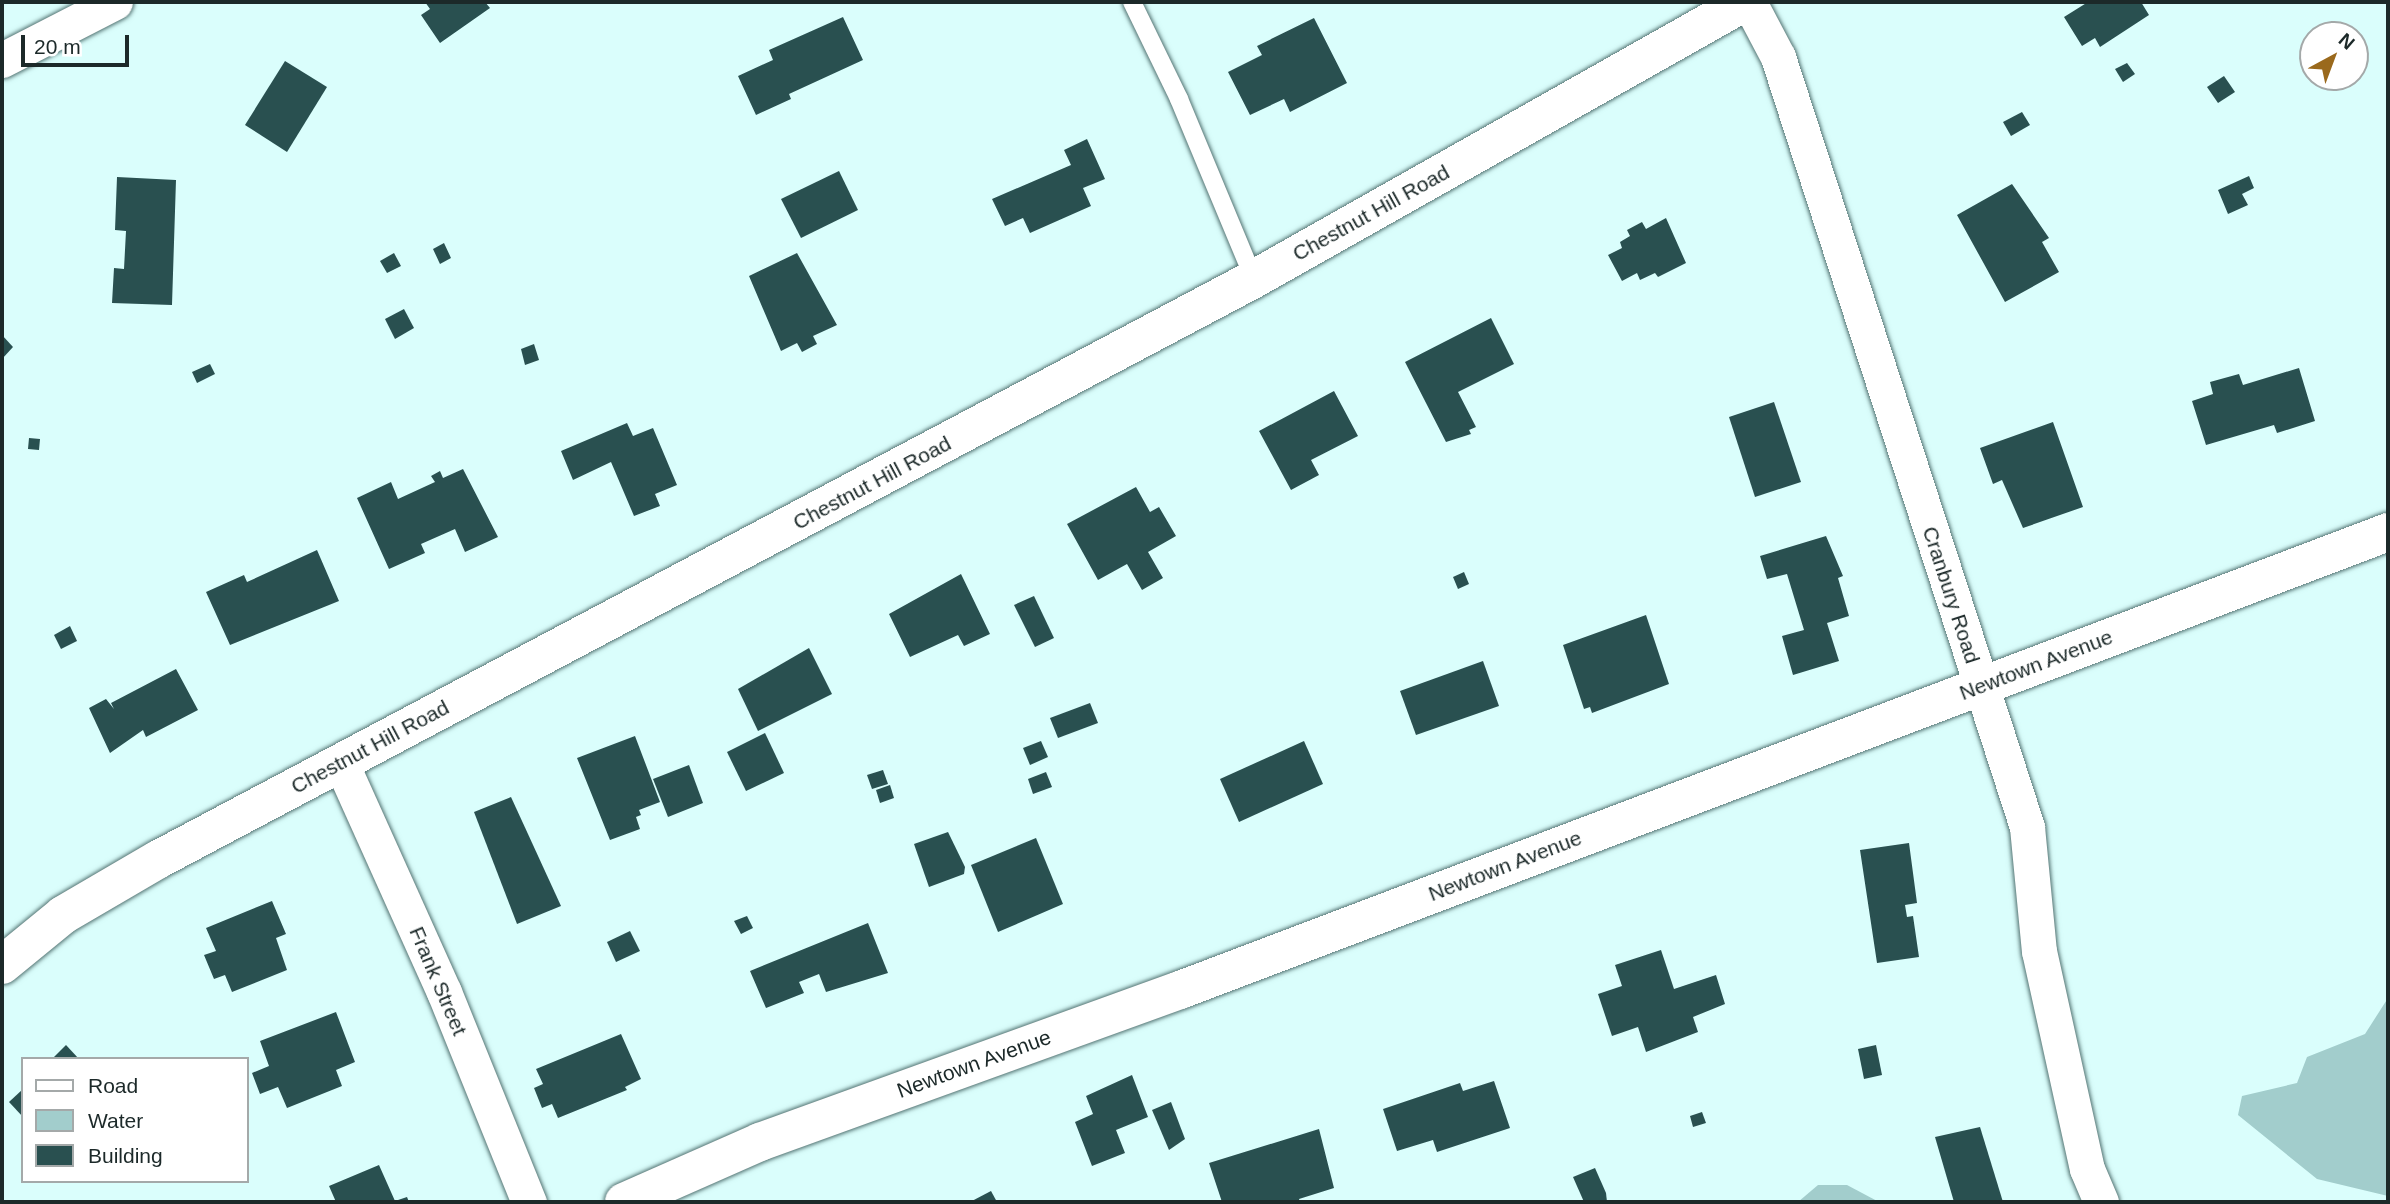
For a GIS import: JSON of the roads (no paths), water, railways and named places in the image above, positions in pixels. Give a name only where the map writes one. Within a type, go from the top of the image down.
[{"type":"main road","name":"Chestnut Hill Road","points":[[2,965],[31,938],[104,890],[1254,279],[1747,2]]},
{"type":"main road","name":"Newtown Avenue","points":[[624,1202],[760,1142],[1180,990],[2388,532]]},
{"type":"street","points":[[2,60],[115,2]]},
{"type":"street","name":"Cranbury Road","points":[[1747,2],[1778,57],[2027,827],[2039,951],[2087,1170],[2101,1202]]},
{"type":"street","name":"Frank Street","points":[[341,763],[444,992],[529,1202]]},
{"type":"lane","points":[[1132,2],[1179,99],[1254,279]]},
{"type":"water","points":[[2388,998],[2388,1196],[2317,1179],[2238,1115],[2242,1096],[2297,1083],[2307,1057],[2365,1034]]},
{"type":"water","points":[[1818,1185],[1847,1185],[1879,1202],[1798,1202]]}]
